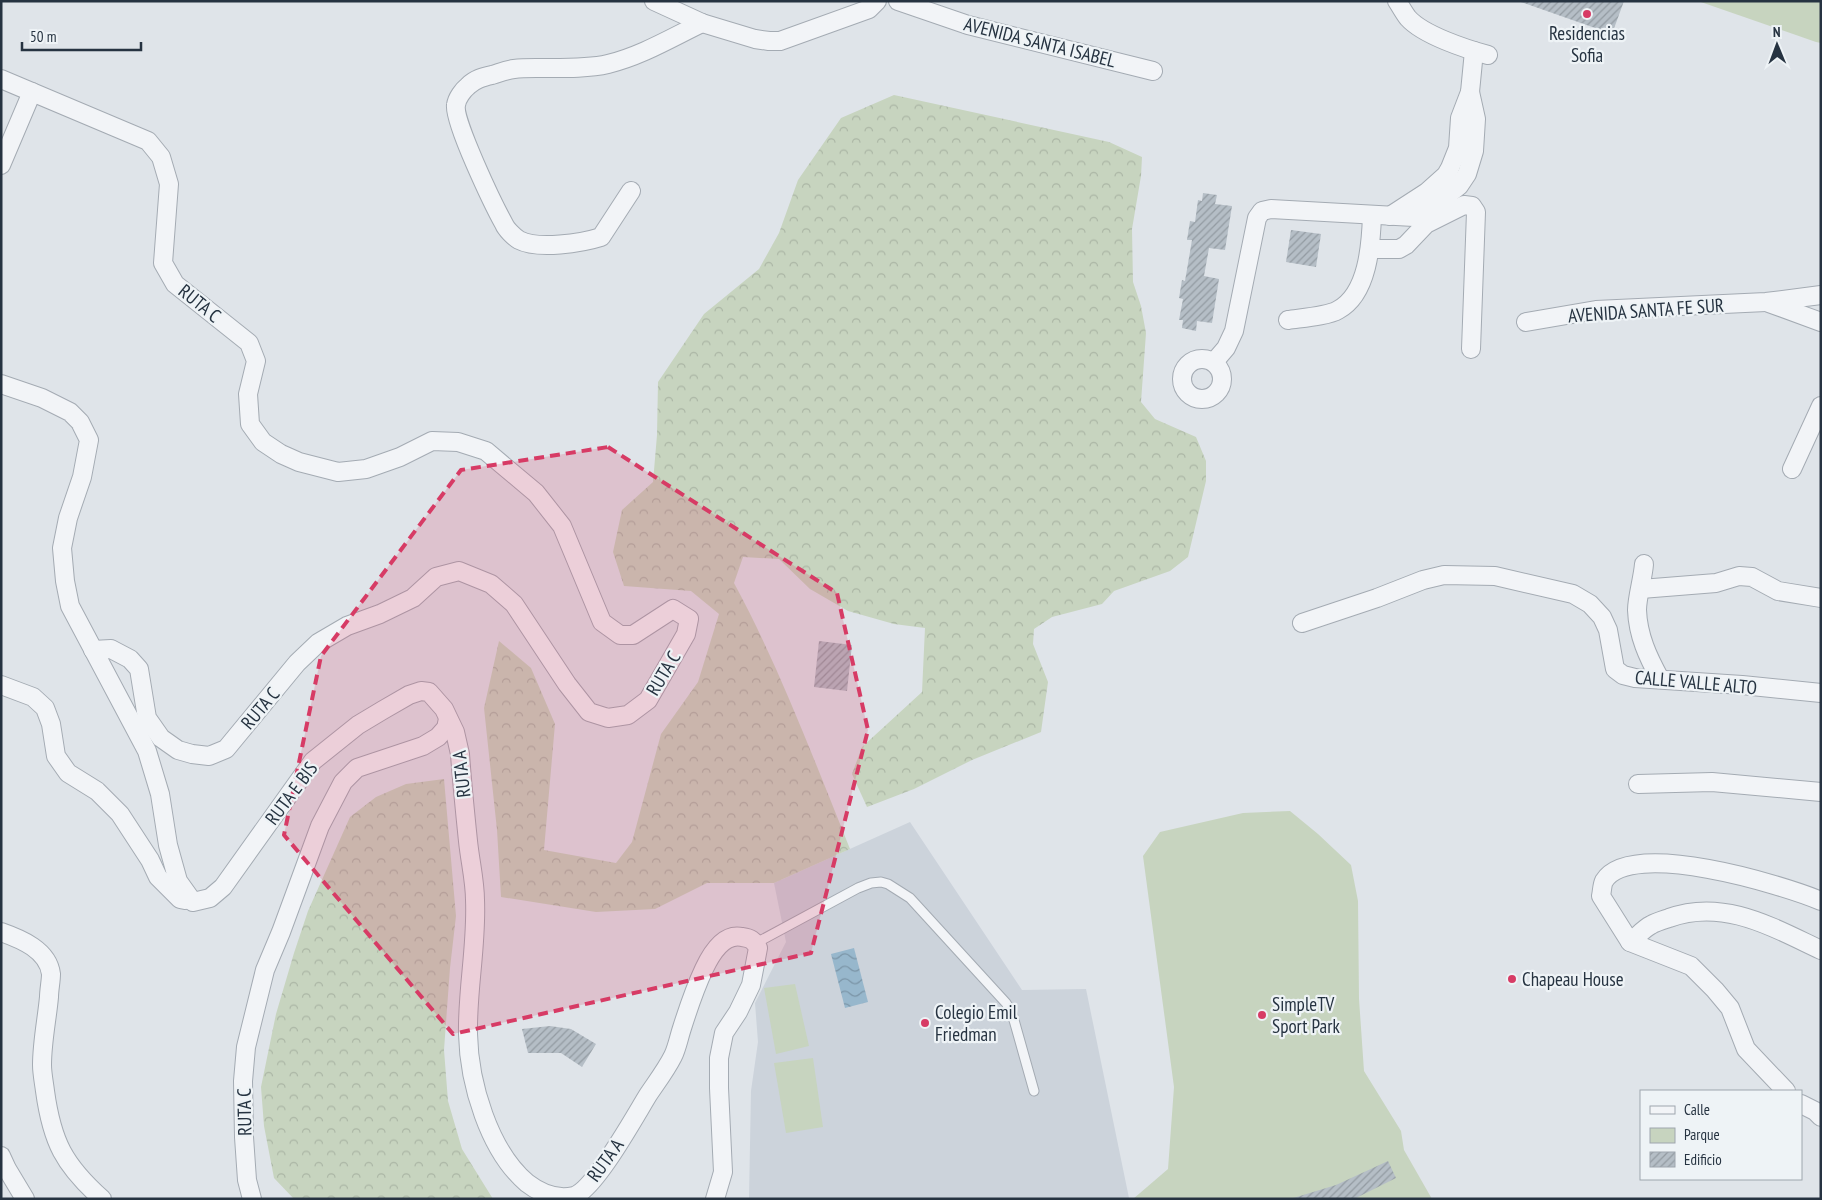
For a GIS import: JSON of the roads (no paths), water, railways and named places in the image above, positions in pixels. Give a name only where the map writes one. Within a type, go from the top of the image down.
[{"type":"street","points":[[654,1],[702,24],[755,39],[780,41],[869,9],[877,1]]},
{"type":"street","name":"AVENIDA SANTA ISABEL","points":[[898,1],[968,25],[1153,71]]},
{"type":"street","points":[[1214,362],[1231,340],[1234,331],[1257,218],[1262,211],[1270,209],[1390,216],[1427,192],[1467,174],[1474,151],[1476,119],[1470,92],[1481,53],[1419,28],[1408,18],[1397,1]]},
{"type":"street","points":[[631,191],[601,237],[563,244],[535,244],[520,240],[505,226],[462,132],[457,118],[456,105],[460,95],[467,86],[478,79],[515,69],[607,65],[640,54],[702,24]]},
{"type":"street","name":"RUTA C","points":[[1,79],[148,141],[161,157],[169,184],[163,263],[175,284],[250,343],[256,361],[248,394],[250,424],[263,442],[281,454],[299,462],[338,472],[366,469],[400,457],[432,441],[458,442],[486,451],[536,493],[562,526],[602,622],[620,635],[633,635],[673,609],[689,619],[686,634],[648,700],[628,716],[608,718],[589,712],[567,684],[514,604],[491,584],[459,571],[436,577],[413,598],[380,614],[347,626],[318,643],[297,663],[226,749],[209,756],[178,750],[161,738],[147,718],[140,669],[130,660],[111,649],[93,650]]},
{"type":"street","points":[[1,165],[32,92]]},
{"type":"street","points":[[1371,249],[1399,249],[1406,245],[1426,224],[1464,205],[1472,206],[1476,212],[1471,349]]},
{"type":"street","points":[[1288,320],[1337,311],[1353,300],[1360,288],[1371,249],[1372,215]]},
{"type":"street","name":"AVENIDA SANTA FE SUR","points":[[1526,322],[1596,310],[1766,302],[1821,295]]},
{"type":"street","name":"AVENIDA SANTA FE SUR","points":[[1766,302],[1821,322]]},
{"type":"street","points":[[1,384],[42,398],[70,412],[80,422],[88,440],[82,477],[68,518],[62,548],[64,582],[70,606],[147,751],[160,794],[168,845],[178,881],[193,902]]},
{"type":"street","points":[[1792,469],[1821,406]]},
{"type":"street","points":[[1644,564],[1637,608],[1641,638],[1660,679]]},
{"type":"street","name":"CALLE VALLE ALTO","points":[[1302,623],[1378,598],[1430,578],[1444,575],[1495,576],[1573,594],[1590,604],[1602,617],[1608,630],[1616,669],[1623,675],[1821,693]]},
{"type":"street","points":[[1641,589],[1716,583],[1739,576],[1752,577],[1778,591],[1821,598]]},
{"type":"street","points":[[1,685],[33,697],[45,708],[51,724],[56,756],[68,773],[97,791],[120,814],[150,860],[158,877],[180,899],[193,902]]},
{"type":"street","name":"RUTA E BIS","points":[[193,902],[210,898],[223,887],[313,760],[358,725],[409,695],[421,691],[429,692],[437,700],[444,709],[448,719]]},
{"type":"street","name":"RUTA C","points":[[252,1199],[247,1180],[244,1137],[243,1081],[246,1047],[265,970],[320,826],[343,782],[357,768],[423,746],[446,728],[448,719]]},
{"type":"street","name":"RUTA A","points":[[448,719],[455,732],[460,754],[475,900],[468,1035],[472,1066],[484,1118],[496,1142],[507,1162],[519,1176],[535,1189],[549,1196],[563,1197],[575,1195],[586,1187],[605,1164],[674,1056],[688,1010],[704,968],[715,950],[725,939],[736,936],[750,938],[756,943]]},
{"type":"street","points":[[1638,784],[1712,782],[1821,792]]},
{"type":"street","points":[[1785,1090],[1746,1049],[1730,1008],[1691,966],[1630,942],[1601,896],[1604,882],[1616,870],[1639,864],[1693,866],[1798,891],[1821,901]]},
{"type":"street","points":[[1630,942],[1650,925],[1696,911],[1715,911],[1750,918],[1821,950]]},
{"type":"street","points":[[1,932],[14,936],[30,945],[42,956],[51,973],[42,1066],[46,1103],[55,1139],[64,1158],[80,1180],[102,1199]]},
{"type":"street","points":[[719,1197],[723,1172],[719,1058],[724,1033],[738,1012],[751,984],[758,948],[756,943]]},
{"type":"street","points":[[1802,1104],[1815,1111],[1821,1117]]},
{"type":"street","points":[[1,1156],[26,1199]]},
{"type":"lane","points":[[756,943],[858,888],[871,883],[888,884],[910,898],[1006,1003],[1012,1013],[1034,1091]]},
{"type":"water","points":[[854,948],[868,1002],[845,1008],[831,954]]},
{"type":"place","name":"Residencias Sofia","points":[[1587,14]]},
{"type":"place","name":"Chapeau House","points":[[1512,979]]},
{"type":"place","name":"SimpleTV Sport Park","points":[[1262,1015]]},
{"type":"place","name":"Colegio Emil Friedman","points":[[925,1023]]}]
